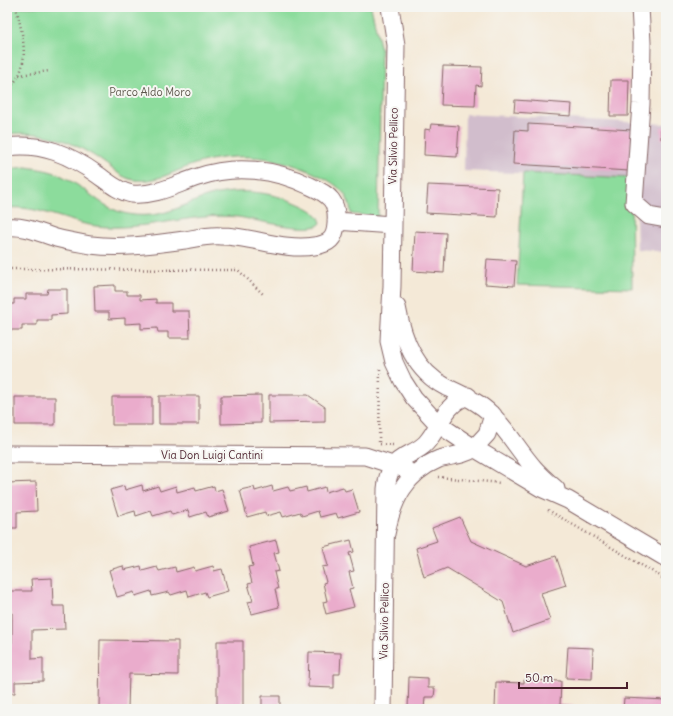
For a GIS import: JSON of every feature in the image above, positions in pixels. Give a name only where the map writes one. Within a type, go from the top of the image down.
[{"type":"street","name":"Via Silvio Pellico","points":[[390,7],[396,45],[392,286],[389,341],[394,362],[402,381],[414,398],[438,424],[474,448]]},
{"type":"street","points":[[640,7],[642,43],[641,104],[634,203],[649,216],[666,219]]},
{"type":"street","points":[[7,147],[27,146],[62,153],[82,164],[116,188],[131,194],[159,192],[198,177],[223,171],[251,170],[280,174],[304,183],[330,198],[335,206],[336,221],[335,233],[330,241],[321,245],[304,247],[223,236],[144,245],[99,246],[70,241],[20,227],[7,228]]},
{"type":"street","points":[[336,221],[392,225]]},
{"type":"street","name":"Via Silvio Pellico","points":[[386,534],[390,512],[397,494],[413,476],[438,460],[468,453],[487,434],[480,405],[431,377],[410,352],[402,331],[392,286]]},
{"type":"street","points":[[393,465],[424,445],[434,433],[450,406],[457,400],[480,405],[534,468],[568,500]]},
{"type":"street","points":[[474,448],[541,488],[568,500],[666,558]]},
{"type":"street","name":"Via Don Luigi Cantini","points":[[7,454],[365,456],[405,469],[413,476]]},
{"type":"street","name":"Via Silvio Pellico","points":[[383,709],[386,489],[389,474],[393,465]]},
{"type":"path","points":[[7,90],[19,75],[23,55],[24,39],[16,7]]},
{"type":"path","points":[[19,75],[49,71]]},
{"type":"path","points":[[7,269],[238,270],[264,294]]},
{"type":"shaded area","points":[[465,114],[666,124],[666,252],[637,250],[635,178],[464,171]]},
{"type":"green space","name":"Parco Aldo Moro","points":[[7,7],[371,7],[381,50],[378,217],[351,214],[348,200],[341,190],[331,182],[318,175],[288,163],[258,158],[226,158],[195,164],[165,176],[150,180],[134,180],[122,175],[81,148],[58,139],[33,134],[7,134]]},
{"type":"green space","points":[[26,167],[58,174],[112,209],[123,213],[136,215],[158,214],[215,195],[228,192],[253,192],[278,196],[301,205],[316,214],[321,223],[316,226],[295,227],[238,217],[220,216],[114,227],[85,224],[29,209],[7,208],[7,169]]},
{"type":"green space","points":[[523,173],[631,178],[632,288],[517,285]]},
{"type":"building","points":[[443,66],[482,67],[481,86],[476,85],[475,106],[441,105]]},
{"type":"building","points":[[611,80],[629,80],[628,116],[610,116]]},
{"type":"building","points":[[515,100],[572,104],[571,116],[514,112]]},
{"type":"building","points":[[431,124],[459,126],[457,157],[424,155],[425,129],[430,130]]},
{"type":"building","points":[[528,124],[632,130],[629,171],[513,164],[515,130],[528,131]]},
{"type":"building","points":[[661,127],[666,127],[666,139],[661,139]]},
{"type":"building","points":[[428,185],[498,188],[497,217],[426,213]]},
{"type":"building","points":[[415,231],[446,233],[444,273],[413,271]]},
{"type":"building","points":[[487,259],[516,261],[514,286],[485,284]]},
{"type":"building","points":[[115,285],[115,291],[127,291],[127,295],[140,295],[140,300],[156,299],[156,303],[171,303],[171,311],[189,311],[190,338],[168,338],[168,332],[158,332],[157,328],[141,329],[141,323],[125,324],[125,318],[109,319],[109,312],[95,312],[94,286]]},
{"type":"building","points":[[48,289],[67,289],[67,314],[51,315],[51,320],[37,320],[37,325],[22,325],[22,330],[7,330],[7,304],[14,304],[14,299],[26,299],[26,294],[47,294]]},
{"type":"building","points":[[261,395],[261,423],[221,424],[221,396]]},
{"type":"building","points":[[269,395],[308,395],[325,407],[325,422],[269,423]]},
{"type":"building","points":[[159,396],[199,396],[199,424],[159,424]]},
{"type":"building","points":[[15,397],[55,397],[55,425],[15,425]]},
{"type":"building","points":[[112,397],[152,397],[152,425],[112,425]]},
{"type":"building","points":[[36,482],[37,511],[17,512],[17,528],[7,528],[7,483]]},
{"type":"building","points":[[142,485],[143,491],[158,486],[160,491],[176,486],[177,492],[195,487],[196,491],[214,486],[215,491],[222,489],[229,511],[208,517],[206,512],[190,517],[188,510],[172,515],[170,511],[153,516],[151,511],[136,516],[135,511],[118,516],[110,490],[124,486],[125,490]]},
{"type":"building","points":[[272,486],[273,491],[288,487],[290,491],[306,487],[307,492],[325,487],[326,492],[343,487],[345,491],[352,489],[359,512],[338,518],[336,513],[320,517],[318,511],[302,516],[300,512],[283,517],[281,512],[266,516],[265,512],[247,517],[240,490],[254,487],[255,491]]},
{"type":"building","points":[[460,517],[471,541],[526,566],[556,556],[566,585],[541,593],[550,620],[513,633],[503,602],[447,568],[424,577],[416,548],[437,541],[432,528]]},
{"type":"building","points":[[276,540],[279,552],[274,553],[279,571],[274,572],[278,589],[275,589],[279,607],[252,614],[248,602],[253,601],[248,584],[252,583],[248,567],[253,566],[249,547]]},
{"type":"building","points":[[351,540],[354,552],[349,553],[354,571],[349,572],[353,588],[349,589],[354,607],[326,614],[323,602],[327,601],[323,583],[326,582],[322,567],[328,566],[323,547]]},
{"type":"building","points":[[123,566],[124,570],[141,566],[142,571],[157,567],[159,571],[175,567],[176,572],[194,567],[195,571],[213,566],[214,571],[222,569],[228,591],[207,597],[205,592],[189,597],[187,590],[171,595],[169,592],[152,596],[151,591],[135,596],[134,592],[117,597],[109,570]]},
{"type":"building","points":[[52,578],[53,606],[64,606],[65,629],[32,630],[32,659],[43,658],[43,681],[15,682],[15,693],[7,693],[7,643],[12,643],[12,613],[7,613],[7,591],[32,591],[31,579]]},
{"type":"building","points":[[100,640],[178,641],[178,675],[129,674],[128,709],[99,709]]},
{"type":"building","points":[[217,641],[243,641],[243,709],[217,709]]},
{"type":"building","points":[[568,647],[593,648],[592,679],[566,678]]},
{"type":"building","points":[[309,652],[341,653],[340,674],[334,674],[334,688],[308,687]]},
{"type":"building","points":[[409,677],[428,678],[428,688],[435,688],[434,697],[425,697],[424,709],[408,709]]},
{"type":"building","points":[[524,680],[561,681],[560,705],[602,707],[602,709],[495,709],[496,682],[524,683]]},
{"type":"building","points":[[262,696],[280,696],[280,709],[262,709]]},
{"type":"building","points":[[624,698],[666,700],[666,709],[623,709]]}]
